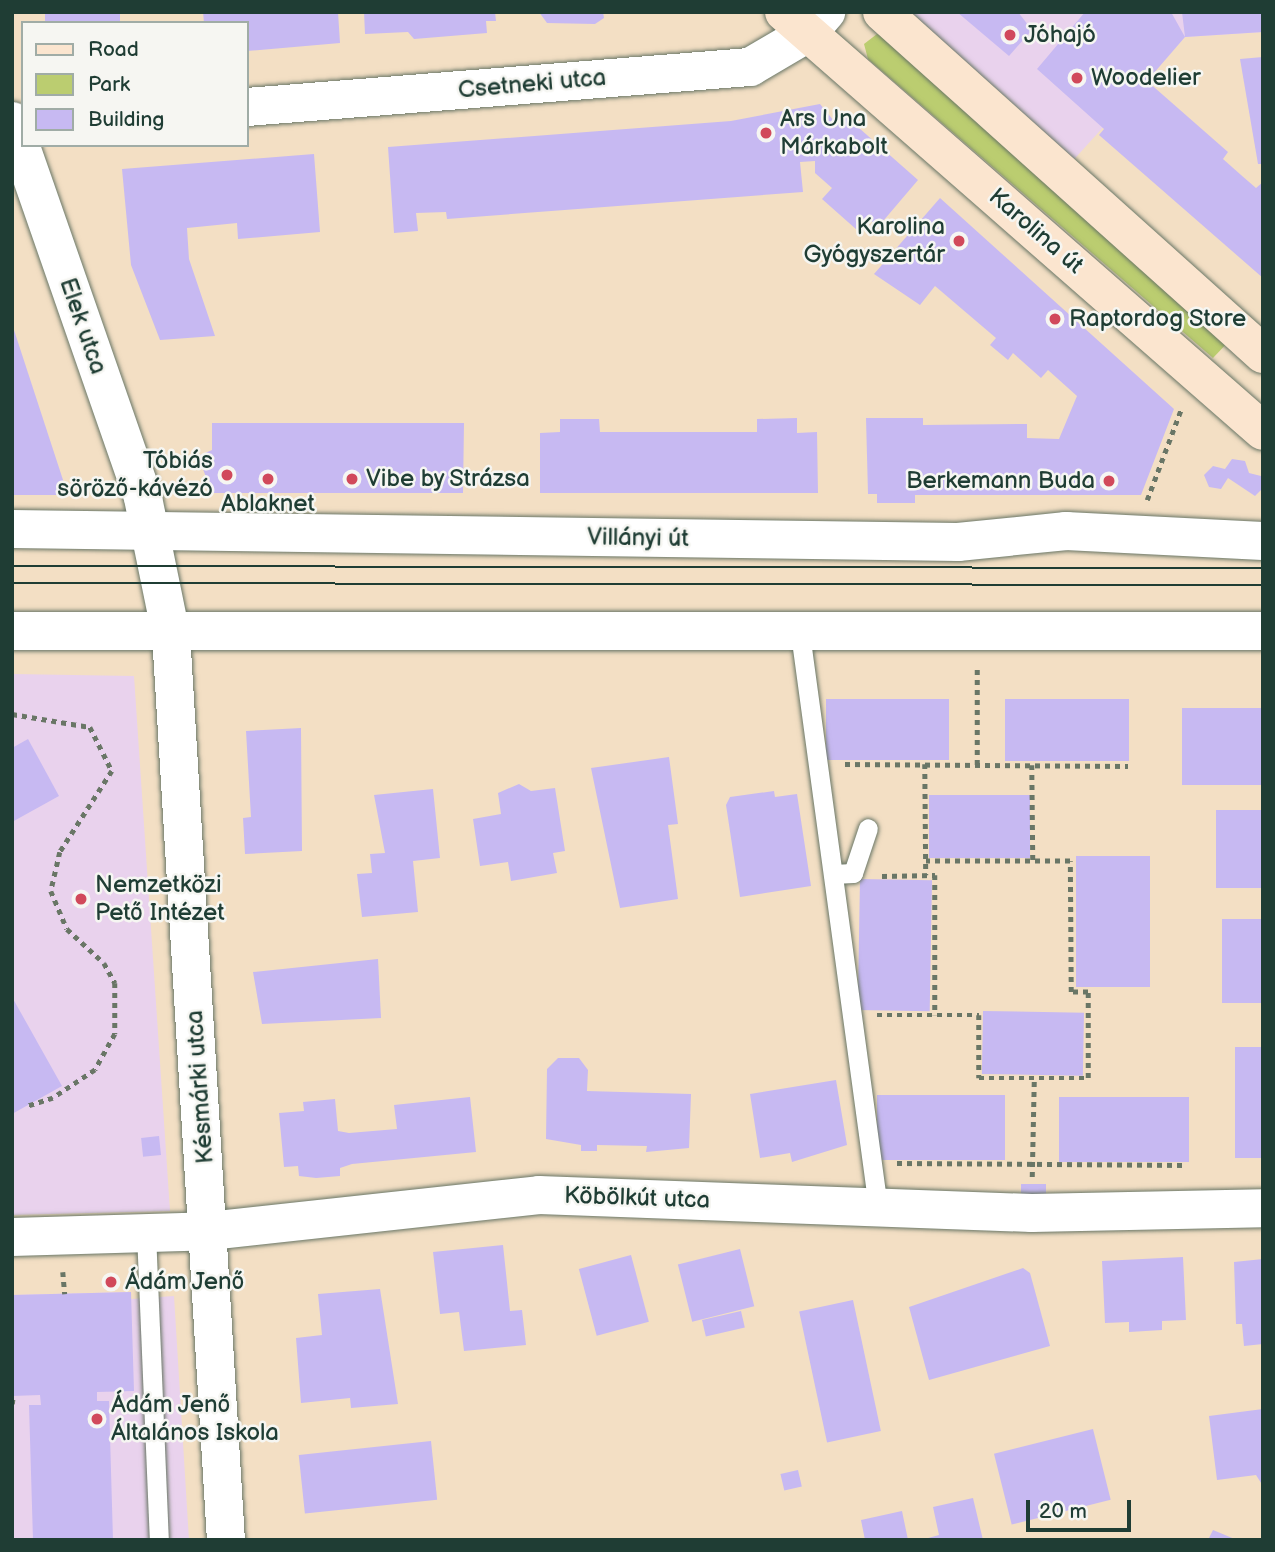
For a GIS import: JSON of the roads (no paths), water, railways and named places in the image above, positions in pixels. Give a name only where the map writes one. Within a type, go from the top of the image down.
[{"type":"main road","points":[[882,12],[1263,354]]},
{"type":"main road","name":"Karolina út","points":[[806,19],[1263,431]]},
{"type":"street","name":"Csetneki utca","points":[[248,107],[750,67],[806,19]]},
{"type":"street","name":"Elek utca","points":[[24,147],[151,531],[171,634]]},
{"type":"street","name":"Villányi út","points":[[12,529],[958,542],[1066,531],[1263,541]]},
{"type":"street","points":[[12,631],[171,634],[1263,631]]},
{"type":"street","name":"Késmárki utca","points":[[171,634],[226,1540]]},
{"type":"street","name":"Köbölkút utca","points":[[12,1237],[209,1231],[540,1195],[1032,1213],[1263,1208]]},
{"type":"lane","points":[[800,633],[878,1208]]},
{"type":"lane","points":[[833,874],[853,873],[868,828]]},
{"type":"lane","points":[[146,1233],[159,1540]]},
{"type":"tram line","points":[[12,566],[1263,568]]},
{"type":"tram line","points":[[12,583],[1263,585]]},
{"type":"place","name":"Jóhajó","points":[[1010,35]]},
{"type":"place","name":"Woodelier","points":[[1077,78]]},
{"type":"place","name":"Ars Una Márkabolt","points":[[766,133]]},
{"type":"place","name":"Karolina Gyógyszertár","points":[[959,241]]},
{"type":"place","name":"Raptordog Store","points":[[1055,319]]},
{"type":"place","name":"Tóbiás söröző-kávézó","points":[[227,475]]},
{"type":"place","name":"Ablaknet","points":[[268,479]]},
{"type":"place","name":"Vibe by Strázsa","points":[[352,479]]},
{"type":"place","name":"Berkemann Buda","points":[[1109,481]]},
{"type":"place","name":"Nemzetközi Pető Intézet","points":[[81,899]]},
{"type":"place","name":"Ádám Jenő","points":[[111,1282]]},
{"type":"place","name":"Ádám Jenő Általános Iskola","points":[[97,1419]]}]
